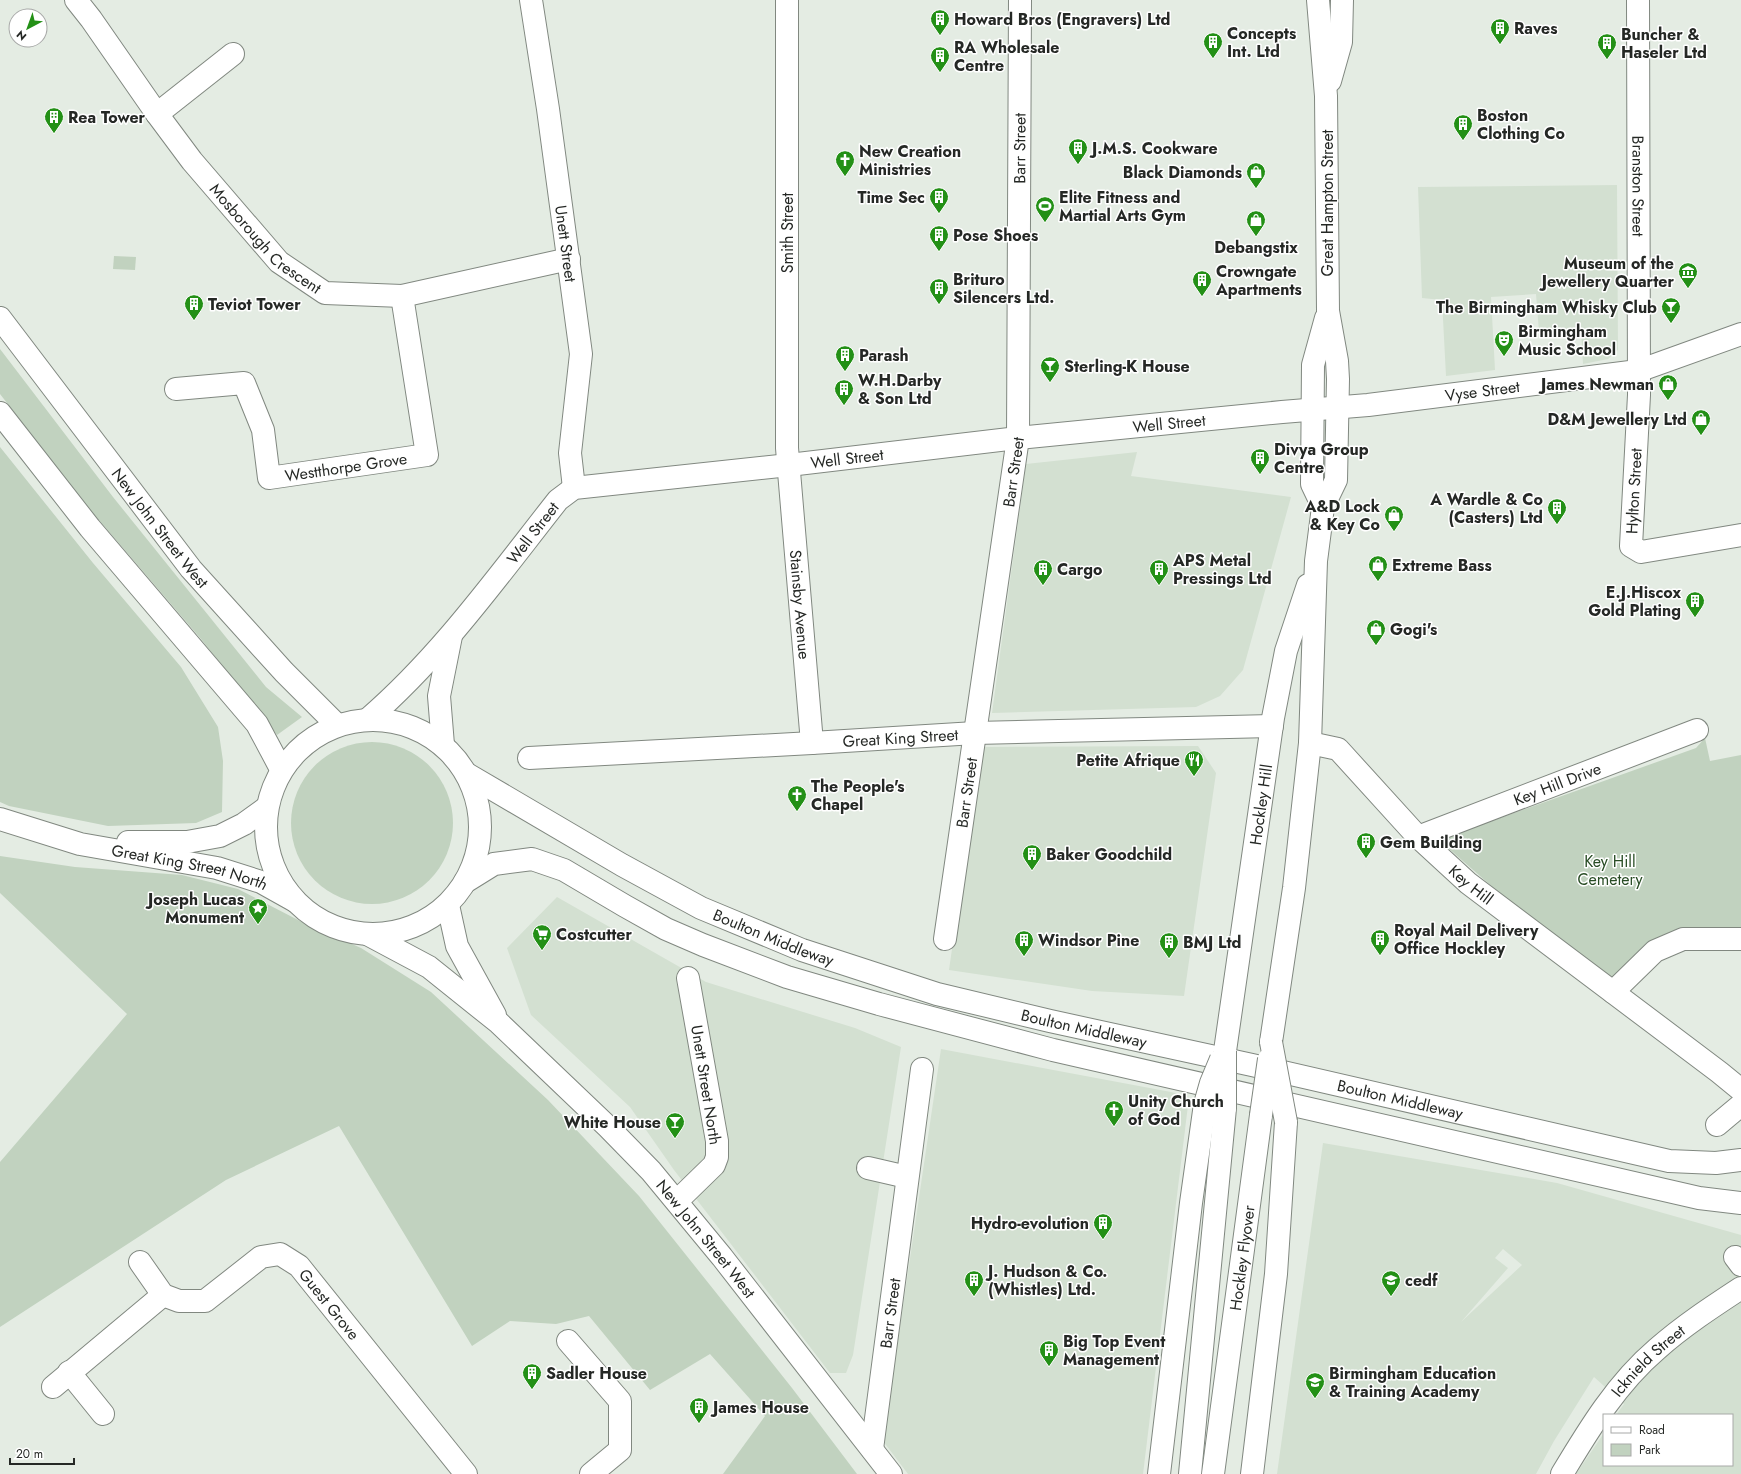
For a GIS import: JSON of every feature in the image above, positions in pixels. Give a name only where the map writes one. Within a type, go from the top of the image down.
[{"type":"main road","name":"Mosborough Crescent","points":[[76,0],[192,161],[279,262],[325,293],[402,296],[569,259]]},
{"type":"main road","name":"Unett Street","points":[[531,0],[569,259],[581,354],[570,453],[574,488]]},
{"type":"main road","name":"Smith Street","points":[[787,0],[787,448],[789,465]]},
{"type":"main road","name":"Barr Street","points":[[945,939],[1018,438],[1020,0]]},
{"type":"main road","name":"Great Hampton Street","points":[[1318,0],[1326,96],[1328,311],[1337,361],[1339,408]]},
{"type":"main road","name":"Great Hampton Street","points":[[1326,96],[1341,42],[1342,0]]},
{"type":"main road","name":"Branston Street","points":[[1638,0],[1638,371]]},
{"type":"main road","points":[[157,114],[233,54]]},
{"type":"main road","name":"Westthorpe Grove","points":[[176,389],[244,383],[263,430],[269,478],[427,455],[402,296]]},
{"type":"main road","name":"Great Hampton Street","points":[[1313,411],[1313,365],[1328,311]]},
{"type":"main road","name":"New John Street West","points":[[0,318],[191,569],[284,672],[337,725]]},
{"type":"main road","name":"Vyse Street","points":[[1313,411],[1638,371],[1741,334]]},
{"type":"main road","name":"Hylton Street","points":[[1638,371],[1639,395],[1632,546],[1641,552],[1741,535]]},
{"type":"main road","name":"Hockley Hill","points":[[1271,1042],[1294,888],[1310,743],[1316,561],[1323,507],[1336,480],[1339,408]]},
{"type":"main road","points":[[1313,411],[1312,484],[1323,507]]},
{"type":"main road","name":"Well Street","points":[[368,719],[398,693],[451,636],[558,500],[574,488],[789,465],[1018,438],[1282,412],[1313,411]]},
{"type":"main road","points":[[0,413],[90,528],[257,724],[281,769]]},
{"type":"main road","name":"Stainsby Avenue","points":[[789,465],[812,744]]},
{"type":"main road","name":"Hockley Hill","points":[[1226,1051],[1272,726],[1286,651],[1316,561]]},
{"type":"main road","name":"Well Street","points":[[443,745],[439,696],[451,636]]},
{"type":"main road","points":[[368,719],[395,721],[420,730],[443,745],[466,774],[477,800],[481,828],[477,856],[465,882],[448,905],[425,922],[398,932],[369,935],[341,930],[316,919],[295,901],[276,874],[266,842],[266,808],[272,788],[281,769],[296,750],[311,739],[337,725],[368,719]]},
{"type":"main road","name":"Great King Street","points":[[529,758],[812,744],[975,733],[1272,726]]},
{"type":"main road","name":"Key Hill Drive","points":[[1418,836],[1696,730]]},
{"type":"main road","name":"Key Hill","points":[[1310,743],[1338,749],[1418,836],[1468,883],[1741,1090]]},
{"type":"main road","name":"Boulton Middleway","points":[[466,774],[622,865],[700,908],[802,950],[937,994],[1669,1161],[1716,1164],[1741,1160]]},
{"type":"main road","name":"Great King Street North","points":[[80,844],[186,842],[220,836],[244,824],[266,808]]},
{"type":"main road","name":"Great King Street North","points":[[0,819],[80,844],[217,868],[261,882],[295,901]]},
{"type":"main road","name":"Boulton Middleway","points":[[465,882],[494,864],[532,859],[564,870],[666,929],[703,945],[787,977],[879,1004],[1053,1050],[1691,1197],[1741,1203]]},
{"type":"main road","name":"New John Street West","points":[[448,905],[457,946],[499,1023]]},
{"type":"main road","name":"New John Street West","points":[[369,935],[429,967],[499,1023],[608,1126],[677,1201],[891,1474]]},
{"type":"main road","points":[[1613,992],[1655,951],[1683,938],[1741,939]]},
{"type":"main road","name":"Unett Street North","points":[[677,1201],[714,1165],[717,1158],[717,1141],[688,978]]},
{"type":"main road","points":[[1252,1474],[1276,1274],[1286,1122],[1271,1042]]},
{"type":"main road","name":"Hockley Flyover","points":[[1214,1468],[1271,1042]]},
{"type":"main road","name":"Hockley Flyover","points":[[1192,1466],[1215,1106],[1226,1051]]},
{"type":"main road","name":"Barr Street","points":[[872,1449],[922,1069]]},
{"type":"main road","points":[[1717,1125],[1741,1105]]},
{"type":"main road","points":[[1158,1474],[1191,1203],[1215,1106]]},
{"type":"main road","points":[[868,1168],[907,1178]]},
{"type":"main road","name":"Guest Grove","points":[[163,1295],[179,1301],[205,1301],[262,1257],[280,1254],[299,1266],[458,1471]]},
{"type":"main road","points":[[53,1387],[69,1372],[163,1295],[140,1262]]},
{"type":"main road","name":"Icknield Street","points":[[1562,1474],[1591,1426],[1618,1389],[1656,1349],[1696,1318],[1741,1288]]},
{"type":"main road","points":[[568,1340],[620,1401],[620,1450],[591,1474]]},
{"type":"main road","points":[[69,1372],[103,1414]]},
{"type":"shaded area","points":[[1617,185],[1618,350],[1608,359],[1583,364],[1581,330],[1539,332],[1536,294],[1491,297],[1495,370],[1446,376],[1442,300],[1422,298],[1418,187]]},
{"type":"shaded area","name":"APS Metal Pressings Ltd","points":[[1137,452],[1131,476],[1291,497],[1243,670],[1220,696],[1196,707],[992,713],[1026,464]]},
{"type":"shaded area","points":[[1198,746],[1216,773],[1184,996],[1092,991],[949,970],[981,747]]},
{"type":"shaded area","points":[[557,897],[706,982],[855,1028],[901,1047],[853,1355],[846,1373],[830,1373],[674,1170],[630,1107],[531,1015],[507,948]]},
{"type":"shaded area","points":[[941,1049],[1171,1092],[1189,1097],[1143,1474],[908,1474],[883,1441]]},
{"type":"shaded area","points":[[1323,1143],[1557,1183],[1741,1235],[1741,1474],[1576,1474],[1603,1434],[1603,1466],[1733,1466],[1733,1414],[1617,1414],[1624,1404],[1594,1377],[1554,1441],[1536,1474],[1277,1474]],"holes":[[[1503,1249],[1522,1265],[1461,1322],[1508,1268],[1495,1258]]]},
{"type":"green space","points":[[114,256],[136,257],[135,270],[113,269]]},
{"type":"green space","points":[[0,349],[113,497],[266,687],[302,717],[277,735],[201,639],[92,512],[0,394]]},
{"type":"green space","points":[[0,447],[93,563],[181,667],[218,727],[223,761],[222,812],[196,823],[108,826],[9,806],[0,802]]},
{"type":"green space","name":"Key Hill Cemetery","points":[[1705,738],[1710,761],[1741,755],[1741,929],[1668,933],[1609,981],[1497,891],[1439,840],[1696,748]]},
{"type":"green space","points":[[364,742],[380,742],[396,745],[410,751],[424,760],[435,771],[444,785],[450,799],[453,823],[452,839],[444,861],[435,875],[424,886],[410,895],[396,901],[380,904],[364,904],[348,901],[334,895],[320,886],[309,875],[300,861],[294,847],[291,831],[291,815],[294,799],[300,785],[309,771],[320,760],[334,751],[348,745]]},
{"type":"green space","points":[[0,856],[75,867],[182,875],[238,889],[300,921],[361,948],[431,992],[548,1100],[639,1196],[792,1388],[857,1474],[723,1474],[765,1416],[710,1354],[650,1390],[589,1316],[556,1324],[510,1321],[472,1346],[339,1126],[226,1180],[0,1327],[0,1162],[127,1014],[0,893]]},
{"type":"place","name":"Howard Bros (Engravers) Ltd","points":[[940,36]]},
{"type":"place","name":"Raves","points":[[1500,45]]},
{"type":"place","name":"Concepts Int. Ltd","points":[[1213,59]]},
{"type":"place","name":"Buncher & Haseler Ltd","points":[[1607,60]]},
{"type":"place","name":"RA Wholesale Centre","points":[[940,73]]},
{"type":"place","name":"Rea Tower","points":[[54,134]]},
{"type":"place","name":"Boston Clothing Co","points":[[1463,141]]},
{"type":"place","name":"J.M.S. Cookware","points":[[1078,165]]},
{"type":"place","name":"New Creation Ministries","points":[[845,177]]},
{"type":"place","name":"Black Diamonds","points":[[1256,189]]},
{"type":"place","name":"Time Sec","points":[[939,214]]},
{"type":"place","name":"Elite Fitness and Martial Arts Gym","points":[[1045,223]]},
{"type":"place","name":"Debangstix","points":[[1256,237]]},
{"type":"place","name":"Pose Shoes","points":[[939,252]]},
{"type":"place","name":"Museum of the Jewellery Quarter","points":[[1688,289]]},
{"type":"place","name":"Crowngate Apartments","points":[[1202,297]]},
{"type":"place","name":"Brituro Silencers Ltd.","points":[[939,305]]},
{"type":"place","name":"Teviot Tower","points":[[194,321]]},
{"type":"place","name":"The Birmingham Whisky Club","points":[[1671,324]]},
{"type":"place","name":"Birmingham Music School","points":[[1504,357]]},
{"type":"place","name":"Parash","points":[[845,372]]},
{"type":"place","name":"Sterling-K House","points":[[1050,383]]},
{"type":"place","name":"James Newman","points":[[1668,401]]},
{"type":"place","name":"W.H.Darby & Son Ltd","points":[[844,406]]},
{"type":"place","name":"D&M Jewellery Ltd","points":[[1701,436]]},
{"type":"place","name":"Divya Group Centre","points":[[1260,475]]},
{"type":"place","name":"A Wardle & Co (Casters) Ltd","points":[[1557,525]]},
{"type":"place","name":"A&D Lock & Key Co","points":[[1394,532]]},
{"type":"place","name":"Extreme Bass","points":[[1378,582]]},
{"type":"place","name":"Cargo","points":[[1043,586]]},
{"type":"place","name":"APS Metal Pressings Ltd","points":[[1159,586]]},
{"type":"place","name":"E.J.Hiscox Gold Plating","points":[[1695,618]]},
{"type":"place","name":"Gogi's","points":[[1376,646]]},
{"type":"place","name":"Petite Afrique","points":[[1194,777]]},
{"type":"place","name":"The People's Chapel","points":[[797,812]]},
{"type":"place","name":"Gem Building","points":[[1366,859]]},
{"type":"place","name":"Baker Goodchild","points":[[1032,871]]},
{"type":"place","name":"Joseph Lucas Monument","points":[[258,925]]},
{"type":"place","name":"Costcutter","points":[[542,951]]},
{"type":"place","name":"Royal Mail Delivery Office Hockley","points":[[1380,956]]},
{"type":"place","name":"Windsor Pine","points":[[1024,957]]},
{"type":"place","name":"BMJ Ltd","points":[[1169,959]]},
{"type":"place","name":"Unity Church of God","points":[[1114,1127]]},
{"type":"place","name":"White House","points":[[675,1139]]},
{"type":"place","name":"Hydro-evolution","points":[[1103,1240]]},
{"type":"place","name":"J. Hudson & Co. (Whistles) Ltd.","points":[[974,1297]]},
{"type":"place","name":"cedf","points":[[1391,1297]]},
{"type":"place","name":"Big Top Event Management","points":[[1049,1367]]},
{"type":"place","name":"Sadler House","points":[[532,1390]]},
{"type":"place","name":"Birmingham Education & Training Academy","points":[[1315,1399]]},
{"type":"place","name":"James House","points":[[699,1424]]}]
